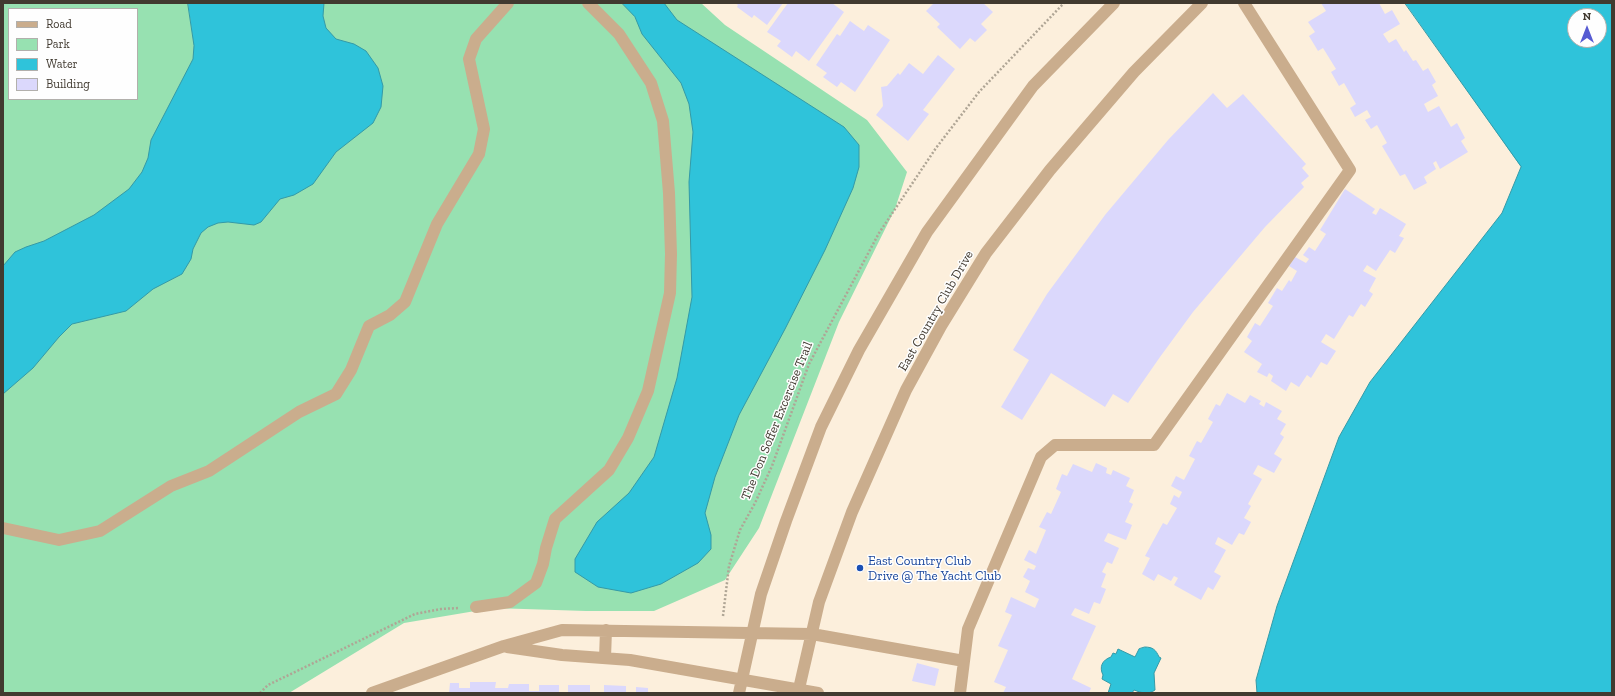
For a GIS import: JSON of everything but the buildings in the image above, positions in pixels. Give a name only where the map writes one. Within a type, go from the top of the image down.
[{"type":"street","points":[[3,528],[58,540],[100,531],[171,486],[209,471],[299,412],[336,394],[351,370],[370,326],[390,315],[405,302],[437,224],[479,154],[484,129],[469,59],[476,39],[508,3]]},
{"type":"street","points":[[476,607],[510,602],[536,584],[555,519],[609,470],[628,438],[648,391],[670,293],[671,254],[669,193],[664,121],[651,83],[619,34],[588,3]]},
{"type":"street","points":[[739,693],[761,594],[786,521],[821,427],[859,350],[927,232],[1033,86],[1114,3]]},
{"type":"street","name":"East Country Club Drive","points":[[799,691],[820,602],[852,512],[906,390],[941,326],[986,253],[1050,170],[1134,72],[1202,3]]},
{"type":"street","points":[[960,693],[968,629],[1040,457],[1055,445],[1154,445],[1350,170],[1244,3]]},
{"type":"street","points":[[372,693],[504,646],[562,630],[812,634],[964,661]]},
{"type":"street","points":[[605,658],[606,630]]},
{"type":"street","points":[[504,646],[562,655],[630,660],[799,691],[818,693]]},
{"type":"path","name":"The Don Soffer Excercise Trail","points":[[723,618],[729,566],[740,530],[755,503],[772,466],[809,364],[879,233],[936,148],[979,92],[1064,3]]},
{"type":"path","points":[[260,693],[268,685],[415,614],[441,609],[476,607]]},
{"type":"green space","points":[[3,3],[701,3],[725,25],[867,120],[907,172],[895,209],[839,322],[759,528],[725,580],[654,611],[586,611],[493,608],[404,623],[289,693],[3,693]]},
{"type":"water","points":[[188,3],[324,3],[323,16],[326,28],[336,39],[354,44],[366,51],[378,68],[383,86],[381,107],[373,123],[336,152],[313,184],[294,195],[280,199],[261,222],[254,225],[228,222],[218,223],[208,227],[201,233],[193,249],[191,259],[182,274],[153,289],[126,311],[72,324],[33,368],[3,394],[3,266],[15,252],[44,241],[94,215],[129,189],[142,172],[148,158],[151,140],[193,59],[194,46]]},
{"type":"water","points":[[622,3],[664,3],[677,20],[844,127],[859,145],[859,167],[853,188],[825,250],[739,415],[715,477],[705,513],[711,535],[711,549],[698,563],[661,584],[631,593],[598,587],[575,572],[575,559],[597,522],[629,493],[654,457],[677,378],[692,297],[689,182],[693,132],[689,104],[681,83],[642,34],[635,17]]},
{"type":"water","points":[[1405,3],[1612,3],[1612,693],[1257,693],[1256,680],[1277,606],[1339,437],[1370,382],[1502,213],[1521,167]]},
{"type":"water","points":[[1145,647],[1154,649],[1161,658],[1154,673],[1155,690],[1147,693],[1134,690],[1132,693],[1108,693],[1111,684],[1102,679],[1103,675],[1101,667],[1103,662],[1111,657],[1113,653],[1116,654],[1118,649],[1135,657],[1139,649]]},
{"type":"place","name":"East Country Club Drive @ The Yacht Club","points":[[860,568]]}]
